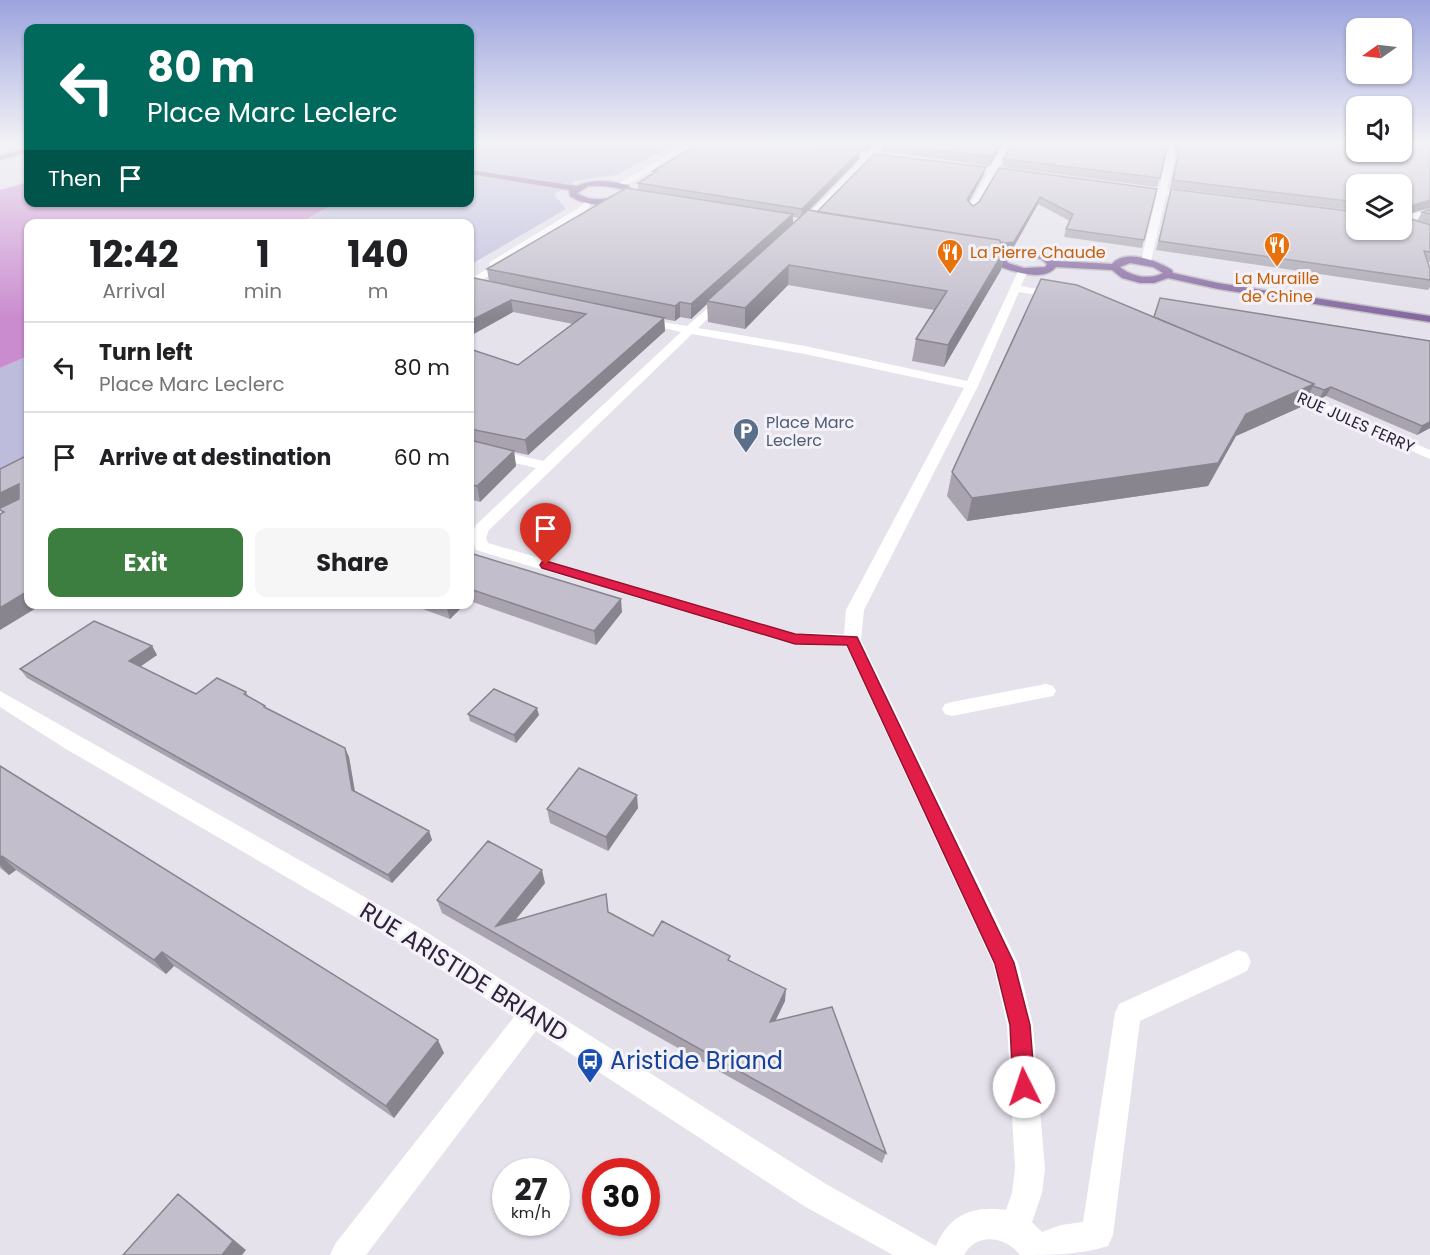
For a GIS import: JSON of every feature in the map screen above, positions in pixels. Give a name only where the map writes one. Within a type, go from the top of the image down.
[{"type":"main road","points":[[800,223],[820,226]]},
{"type":"main road","points":[[1053,264],[1048,270],[1023,271],[1004,265],[998,255],[1036,254],[1053,264],[1115,267],[1124,261],[1146,261],[1164,268],[1168,272],[1167,275]]},
{"type":"main road","points":[[1115,267],[1122,274],[1139,279],[1156,279],[1167,275],[1218,286],[1430,319]]},
{"type":"street","points":[[474,279],[478,274],[583,209],[589,201]]},
{"type":"street","points":[[474,282],[605,201]]},
{"type":"street","points":[[790,238],[800,223],[823,201]]},
{"type":"street","points":[[972,208],[976,201]]},
{"type":"street","points":[[1146,261],[1160,201]]},
{"type":"street","points":[[1425,213],[1430,218]]},
{"type":"street","points":[[1412,224],[1420,227]]},
{"type":"street","points":[[1015,1227],[1027,1193],[1030,1169],[1020,1025],[1005,963],[852,640],[855,610],[972,386],[1023,271]]},
{"type":"street","points":[[739,284],[545,466],[482,528],[478,538],[482,546],[795,639],[852,640]]},
{"type":"street","points":[[474,285],[491,289]]},
{"type":"street","points":[[1014,288],[1069,298]]},
{"type":"street","points":[[627,317],[805,350],[972,386]]},
{"type":"street","name":"RUE JULES FERRY","points":[[1276,387],[1430,455]]},
{"type":"street","points":[[474,449],[545,466]]},
{"type":"street","points":[[952,709],[1046,691]]},
{"type":"street","name":"RUE ARISTIDE BRIAND","points":[[0,698],[409,935],[814,1195],[924,1255]]},
{"type":"street","points":[[948,1255],[959,1235],[972,1226],[994,1224],[1015,1227],[1036,1252],[1061,1241],[1097,1235],[1128,1013],[1238,962]]},
{"type":"street","points":[[346,1255],[533,1014]]},
{"type":"shaded area","points":[[0,201],[24,201],[24,207],[329,207],[307,219],[24,219],[24,358],[0,368]]},
{"type":"shaded area","points":[[474,201],[559,201],[566,209],[474,263],[474,219],[309,219],[329,207],[474,207]]},
{"type":"shaded area","points":[[24,358],[24,466],[0,480],[0,368]]},
{"type":"building","points":[[604,201],[707,201],[793,214],[691,304],[680,302],[675,306],[487,269]]},
{"type":"building","points":[[749,201],[810,201],[802,209]]},
{"type":"building","points":[[828,201],[968,201],[973,206],[980,201],[1038,201],[1014,242],[1005,243],[999,240],[817,212]]},
{"type":"building","points":[[1047,201],[1154,201],[1144,240],[1066,229],[1073,214]]},
{"type":"building","points":[[1168,201],[1264,201],[1346,211],[1346,240],[1412,240],[1412,219],[1430,225],[1430,252],[1424,251],[1430,269],[1430,280],[1159,241]]},
{"type":"building","points":[[1412,201],[1428,201],[1412,205]]},
{"type":"building","points":[[808,210],[999,240],[1005,249],[948,345],[916,339],[947,291],[789,265],[745,308],[707,301]]},
{"type":"building","points":[[474,278],[664,318],[525,440],[474,430],[474,350],[518,365],[586,314],[511,300],[474,319]]},
{"type":"building","points":[[1041,279],[1077,285],[1314,384],[1246,414],[1218,463],[972,498],[952,472]]},
{"type":"building","points":[[1160,298],[1430,341],[1430,422],[1422,426],[1331,387],[1324,390],[1313,386],[1314,384],[1154,317]]},
{"type":"building","points":[[474,441],[514,451],[477,486],[474,485]]},
{"type":"building","points":[[24,457],[24,593],[0,608],[0,514],[4,512],[0,508],[19,499],[19,484],[0,493],[0,469]]},
{"type":"building","points":[[474,554],[621,599],[594,631],[474,590]]},
{"type":"building","points":[[94,621],[152,646],[129,661],[196,694],[217,678],[246,692],[244,694],[264,707],[345,748],[352,790],[429,831],[388,875],[20,669]]},
{"type":"building","points":[[494,689],[537,708],[514,735],[468,714]]},
{"type":"building","points":[[0,766],[438,1040],[386,1106],[162,952],[154,960],[2,856],[0,857]]},
{"type":"building","points":[[579,768],[637,795],[606,837],[547,809]]},
{"type":"building","points":[[488,841],[542,870],[496,926],[606,894],[608,912],[653,936],[662,921],[730,956],[728,960],[786,989],[770,1022],[832,1007],[886,1153],[437,900]]},
{"type":"building","points":[[178,1194],[233,1241],[222,1255],[123,1255]]},
{"type":"place","name":"La Muraille de Chine","points":[[1277,268]]},
{"type":"place","name":"La Pierre Chaude","points":[[950,275]]},
{"type":"place","name":"Place Marc Leclerc","points":[[746,454]]},
{"type":"place","name":"Aristide Briand","points":[[590,1084]]},
{"type":"route","points":[[546,565],[795,639],[852,640],[1005,963],[1020,1025],[1024,1087]]}]
